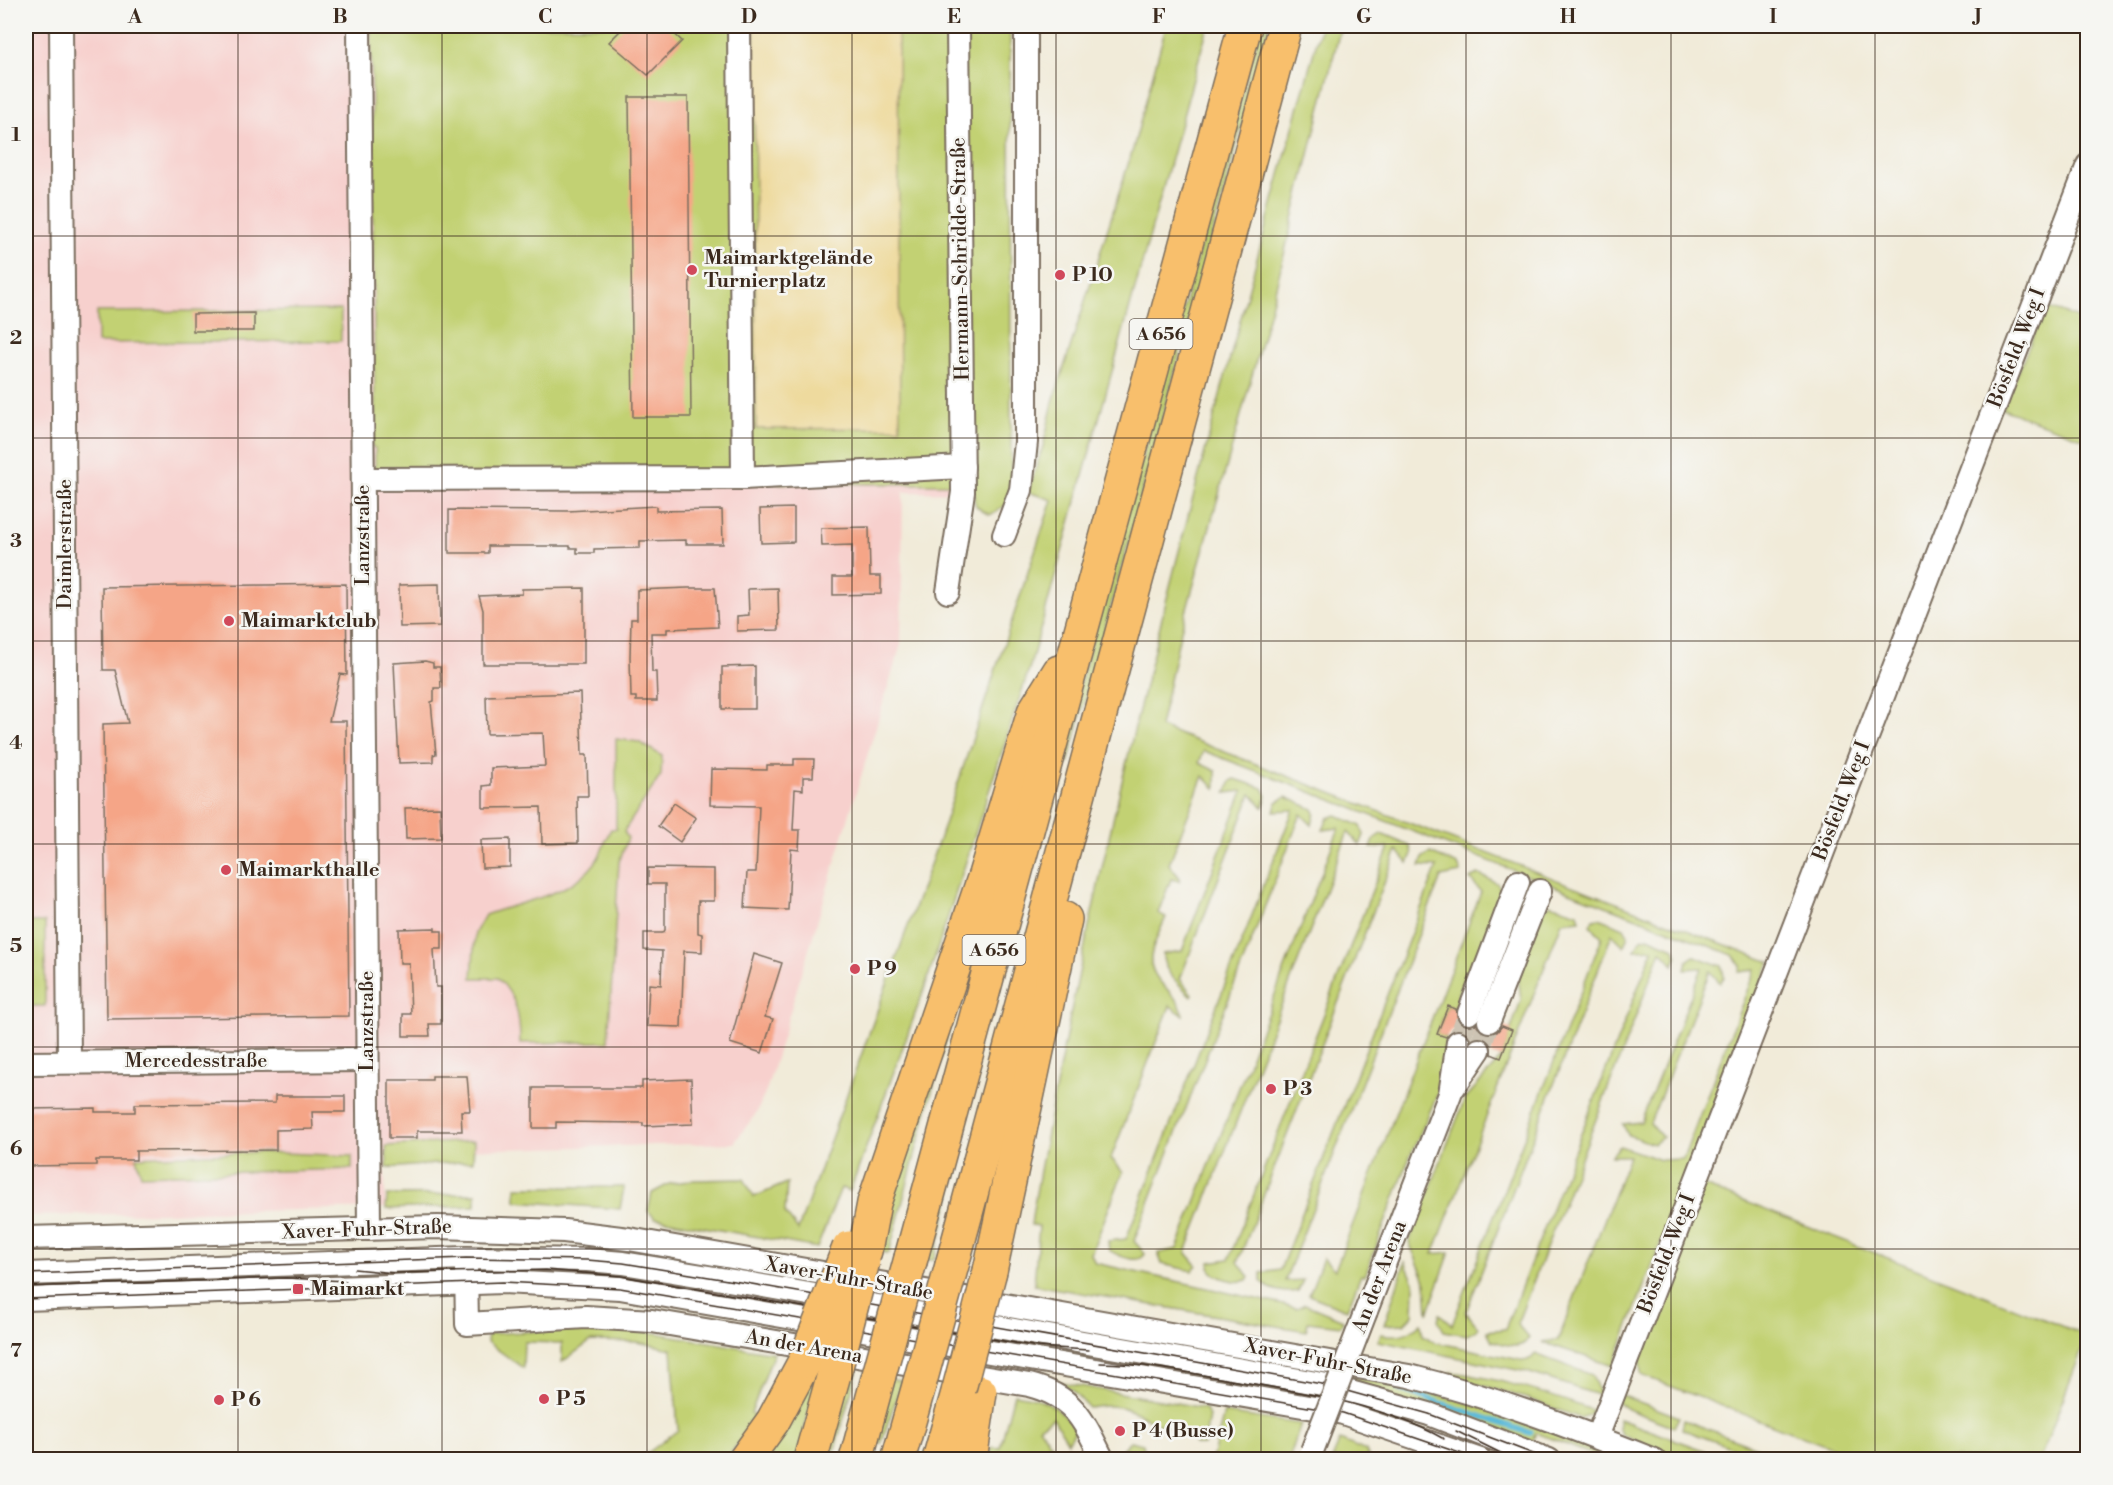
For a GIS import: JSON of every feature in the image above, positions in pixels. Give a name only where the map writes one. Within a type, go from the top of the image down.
[{"type":"highway","name":"A 656","points":[[856,1460],[1245,26]]},
{"type":"highway","name":"A 656","points":[[898,1460],[1285,26]]},
{"type":"highway","points":[[810,1460],[820,1364],[857,1249],[984,875],[1034,712],[1077,642]]},
{"type":"highway","points":[[939,1460],[970,1390],[1031,1138],[1029,1090],[1072,887],[1081,780]]},
{"type":"highway","points":[[745,1460],[773,1421],[820,1364]]},
{"type":"highway","points":[[970,1390],[970,1460]]},
{"type":"street","name":"Daimlerstraße","points":[[61,26],[69,1062]]},
{"type":"street","name":"Lanzstraße","points":[[359,26],[369,1229]]},
{"type":"street","points":[[739,26],[744,478]]},
{"type":"street","name":"Hermann-Schridde-Straße","points":[[948,592],[963,492],[958,26]]},
{"type":"street","points":[[1005,535],[1020,490],[1026,442],[1026,26]]},
{"type":"street","name":"Bösfeld, Weg I","points":[[1597,1437],[2088,165]]},
{"type":"street","points":[[363,479],[744,478],[963,467]]},
{"type":"street","points":[[1518,882],[1479,1017],[1540,891]]},
{"type":"street","name":"An der Arena","points":[[1450,1094],[1458,1042]]},
{"type":"street","name":"An der Arena","points":[[1310,1455],[1450,1094],[1479,1050]]},
{"type":"street","name":"Mercedesstraße","points":[[26,1063],[367,1060]]},
{"type":"street","points":[[465,1227],[466,1283]]},
{"type":"street","name":"Xaver-Fuhr-Straße","points":[[26,1238],[465,1227],[564,1231],[629,1239],[1386,1372],[1466,1390],[1654,1460]]},
{"type":"street","points":[[26,1274],[466,1258],[546,1257],[623,1263],[1290,1377],[1389,1401],[1549,1460]]},
{"type":"street","points":[[26,1299],[466,1283],[585,1284],[728,1304],[1343,1413],[1480,1460]]},
{"type":"street","name":"An der Arena","points":[[466,1283],[467,1324],[586,1317],[652,1321],[1047,1389],[1070,1404],[1081,1416],[1103,1460]]},
{"type":"shaded area","points":[[26,26],[993,26],[997,493],[903,492],[901,644],[767,1088],[757,1112],[734,1143],[385,1152],[385,1208],[26,1216]]},
{"type":"shaded area","points":[[492,1262],[577,1265],[1038,1340],[1036,1352],[493,1278]]},
{"type":"shaded area","points":[[286,1274],[286,1280],[26,1290],[26,1283]]},
{"type":"shaded area","points":[[1156,1359],[1388,1405],[1384,1419],[1154,1372]]},
{"type":"green space","name":"Maimarktgelände Turnierplatz","points":[[371,26],[1010,26],[1011,484],[1006,505],[990,515],[984,512],[975,504],[973,484],[375,483],[371,470],[375,465],[372,432],[375,431]]},
{"type":"green space","points":[[1166,26],[1208,26],[1031,663],[925,987],[850,1191],[841,1188],[817,1248],[655,1218],[648,1211],[652,1193],[669,1184],[694,1180],[744,1179],[754,1197],[787,1183],[785,1213],[798,1230],[939,840],[1052,500],[1028,492],[1044,443],[1053,402],[1133,149]]},
{"type":"green space","points":[[1261,26],[1269,26],[1068,763],[1059,761]]},
{"type":"green space","points":[[1321,26],[1341,26],[1271,307],[1180,634],[1160,727],[1770,962],[1613,1366],[1542,1342],[1558,1340],[1629,1156],[1611,1156],[1620,1146],[1661,1160],[1683,1159],[1755,970],[1739,972],[1741,966],[1733,955],[1204,751],[1199,763],[1216,771],[1216,789],[1203,776],[1169,864],[1180,878],[1179,881],[1171,879],[1158,913],[1166,917],[1151,958],[1155,974],[1181,1007],[1183,1015],[1170,1006],[1111,1158],[1123,1172],[1091,1254],[1095,1263],[1297,1308],[1305,1304],[1343,1320],[1341,1326],[1308,1322],[1306,1331],[1034,1285],[1039,1226],[1031,1225],[1033,1210],[1092,911],[1126,763],[1201,467]]},
{"type":"green space","points":[[2046,307],[2087,321],[2087,440],[2002,409]]},
{"type":"green space","points":[[341,310],[341,341],[97,343],[97,312]]},
{"type":"green space","points":[[616,739],[639,742],[662,756],[661,775],[624,831],[628,838],[619,862],[608,1042],[520,1043],[516,1008],[504,985],[498,978],[472,978],[475,933],[485,915],[559,890],[585,874],[595,863],[611,829],[616,829]]},
{"type":"green space","points":[[1235,779],[1263,788],[1267,796],[1263,807],[1251,794],[1180,979],[1192,994],[1191,996],[1165,966],[1163,954],[1182,951],[1243,791],[1226,793],[1231,781]]},
{"type":"green space","points":[[1286,797],[1313,809],[1315,813],[1312,825],[1301,814],[1134,1241],[1145,1254],[1138,1259],[1123,1257],[1109,1250],[1108,1241],[1126,1239],[1293,810],[1274,811],[1277,802]]},
{"type":"green space","points":[[1336,815],[1361,826],[1364,835],[1360,845],[1348,832],[1186,1252],[1197,1265],[1192,1271],[1162,1264],[1158,1253],[1177,1249],[1339,828],[1323,830],[1328,818]]},
{"type":"green space","points":[[1381,834],[1410,846],[1412,854],[1408,863],[1397,850],[1238,1262],[1249,1277],[1243,1281],[1226,1279],[1212,1272],[1209,1268],[1210,1262],[1229,1259],[1389,847],[1371,848],[1375,838]]},
{"type":"green space","points":[[1430,853],[1458,865],[1461,873],[1441,877],[1285,1281],[1303,1280],[1298,1291],[1272,1289],[1261,1281],[1261,1273],[1280,1270],[1437,867],[1420,866],[1423,857]]},
{"type":"green space","points":[[1478,874],[1497,883],[1504,893],[1484,953],[1461,987],[1457,1009],[1448,1006],[1437,1033],[1447,1038],[1439,1091],[1411,1154],[1365,1276],[1361,1275],[1347,1310],[1309,1295],[1323,1258],[1335,1270],[1481,892],[1470,879]]},
{"type":"green space","points":[[1550,904],[1578,913],[1580,920],[1562,922],[1433,1254],[1450,1252],[1428,1313],[1426,1283],[1409,1242],[1465,1099],[1501,1058],[1521,1000],[1518,976],[1542,912]]},
{"type":"green space","points":[[1599,918],[1624,928],[1628,935],[1624,946],[1612,934],[1466,1312],[1478,1327],[1477,1330],[1467,1335],[1444,1331],[1438,1320],[1440,1314],[1452,1325],[1602,937],[1590,925],[1593,919]]},
{"type":"green space","points":[[26,922],[45,922],[45,1006],[26,1006]]},
{"type":"green space","points":[[1648,937],[1674,948],[1677,955],[1674,965],[1661,951],[1517,1324],[1529,1338],[1517,1346],[1492,1341],[1487,1331],[1505,1329],[1653,949],[1635,950],[1641,939]]},
{"type":"green space","points":[[1694,956],[1722,966],[1724,977],[1720,983],[1710,971],[1650,1123],[1662,1137],[1653,1144],[1628,1135],[1623,1124],[1641,1122],[1702,968],[1685,969],[1687,961]]},
{"type":"green space","points":[[958,994],[889,1253],[878,1252],[908,1138]]},
{"type":"green space","points":[[474,1141],[473,1161],[387,1168],[386,1146]]},
{"type":"green space","points":[[259,1152],[352,1156],[352,1169],[141,1175],[136,1157]]},
{"type":"green space","points":[[952,1168],[958,1168],[934,1260],[925,1260]]},
{"type":"green space","points":[[1702,1185],[2079,1333],[2087,1313],[2087,1337],[2040,1459],[1861,1459],[1641,1375],[1639,1348]]},
{"type":"green space","points":[[516,1187],[624,1187],[620,1209],[516,1201]]},
{"type":"green space","points":[[476,1194],[476,1206],[386,1209],[387,1195]]},
{"type":"green space","points":[[1405,1262],[1414,1283],[1413,1315],[1404,1324],[1384,1325]]},
{"type":"green space","points":[[1020,1320],[1098,1331],[1419,1389],[1489,1409],[1626,1459],[1604,1459],[1536,1433],[1530,1447]]},
{"type":"green space","points":[[1421,1323],[1423,1335],[1434,1342],[1525,1361],[1535,1354],[1592,1375],[1601,1396],[1527,1372],[1378,1341],[1381,1334],[1403,1334]]},
{"type":"green space","points":[[597,1328],[632,1329],[774,1353],[751,1413],[758,1417],[726,1459],[640,1459],[678,1430],[672,1349],[637,1342],[591,1341],[562,1362],[562,1343],[524,1342],[523,1368],[487,1342],[488,1334]]},
{"type":"green space","points":[[847,1370],[857,1372],[832,1459],[823,1460]]},
{"type":"green space","points":[[1450,1372],[1522,1387],[1592,1410],[1592,1414],[1580,1418],[1529,1399],[1451,1376]]},
{"type":"green space","points":[[890,1379],[902,1381],[881,1444],[878,1442]]},
{"type":"green space","points":[[1053,1381],[1204,1408],[1209,1416],[1204,1445],[1196,1445],[1183,1432],[1163,1426],[1124,1408],[1100,1406],[1089,1408],[1072,1390]]},
{"type":"green space","points":[[813,1383],[815,1386],[797,1459],[758,1460],[808,1384]]},
{"type":"green space","points":[[1014,1394],[1050,1404],[1063,1414],[1076,1430],[1068,1442],[1053,1418],[1039,1427],[1058,1454],[1054,1459],[989,1460],[992,1447],[1000,1448]]},
{"type":"green space","points":[[1618,1394],[1679,1417],[1674,1427],[1627,1409],[1616,1401]]},
{"type":"green space","points":[[1224,1413],[1301,1424],[1289,1459],[1212,1459]]},
{"type":"green space","points":[[1619,1419],[1727,1459],[1684,1459],[1624,1436],[1619,1429]]},
{"type":"green space","points":[[1684,1420],[1788,1459],[1762,1459],[1682,1429]]},
{"type":"green space","points":[[1340,1440],[1366,1451],[1369,1459],[1332,1459]]},
{"type":"green space","points":[[1130,1441],[1143,1444],[1146,1459],[1119,1459],[1123,1448]]},
{"type":"sand","points":[[754,26],[898,26],[900,428],[756,429]]},
{"type":"building","points":[[625,26],[666,26],[682,41],[648,75],[609,42]]},
{"type":"building","points":[[629,97],[688,97],[691,417],[633,417]]},
{"type":"building","points":[[254,313],[254,331],[193,331],[193,314]]},
{"type":"building","points":[[656,506],[656,511],[722,510],[723,544],[686,544],[686,540],[640,541],[640,548],[594,549],[594,553],[577,553],[577,548],[570,548],[570,546],[488,546],[488,553],[449,553],[449,510],[568,511]]},
{"type":"building","points":[[794,508],[794,542],[761,543],[760,509]]},
{"type":"building","points":[[869,527],[870,576],[881,576],[881,594],[833,595],[833,577],[852,577],[852,545],[822,546],[821,528]]},
{"type":"building","name":"Maimarkthalle","points":[[346,584],[347,675],[340,674],[329,721],[346,721],[349,1016],[107,1019],[103,724],[128,723],[115,670],[103,670],[102,587]]},
{"type":"building","points":[[439,584],[440,626],[400,627],[399,585]]},
{"type":"building","points":[[584,588],[584,664],[483,664],[483,610],[479,596],[522,594],[522,589]]},
{"type":"building","points":[[715,588],[718,627],[667,629],[667,633],[651,633],[652,672],[656,672],[657,701],[636,701],[636,697],[631,697],[630,657],[631,619],[637,619],[637,590]]},
{"type":"building","points":[[778,588],[779,630],[737,631],[737,616],[749,615],[748,589]]},
{"type":"building","points":[[425,661],[433,663],[433,667],[440,667],[441,688],[434,688],[434,701],[431,702],[436,754],[433,755],[433,762],[399,763],[394,663]]},
{"type":"building","points":[[755,666],[755,709],[722,709],[722,667]]},
{"type":"building","points":[[580,693],[582,755],[587,755],[588,796],[577,796],[578,843],[542,844],[541,807],[483,808],[483,786],[491,785],[491,768],[545,766],[543,733],[487,734],[486,696]]},
{"type":"building","points":[[794,759],[814,759],[813,777],[803,777],[803,790],[795,789],[793,830],[800,830],[799,850],[791,849],[788,910],[745,908],[747,872],[756,872],[759,806],[710,805],[711,769],[767,770],[767,765],[794,765]]},
{"type":"building","points":[[674,803],[696,818],[680,842],[658,826]]},
{"type":"building","points":[[440,807],[441,838],[406,839],[405,808]]},
{"type":"building","points":[[510,839],[510,867],[482,868],[481,840]]},
{"type":"building","points":[[648,868],[714,869],[714,901],[698,901],[698,933],[702,934],[702,952],[684,951],[681,1027],[647,1026],[649,984],[661,985],[662,951],[644,950],[644,933],[663,933],[665,930],[665,884],[648,884]]},
{"type":"building","points":[[435,928],[435,931],[442,931],[442,949],[434,949],[436,987],[441,987],[441,1024],[429,1024],[430,1036],[403,1036],[403,1014],[411,1014],[409,963],[400,963],[399,929]]},
{"type":"building","points":[[754,954],[782,963],[765,1017],[773,1019],[762,1053],[730,1043]]},
{"type":"building","points":[[1448,1006],[1456,1009],[1459,1022],[1465,1026],[1476,1024],[1485,1034],[1497,1032],[1502,1026],[1512,1030],[1501,1058],[1491,1054],[1491,1045],[1486,1039],[1479,1037],[1471,1040],[1467,1032],[1459,1029],[1453,1030],[1446,1037],[1437,1034]]},
{"type":"building","points":[[432,1076],[467,1076],[470,1111],[461,1111],[462,1131],[417,1131],[417,1138],[389,1138],[389,1080],[432,1080]]},
{"type":"building","points":[[691,1079],[693,1124],[643,1126],[643,1123],[556,1122],[556,1128],[533,1128],[533,1088],[642,1088],[642,1081]]},
{"type":"building","points":[[275,1096],[345,1096],[345,1112],[312,1112],[313,1129],[276,1130],[276,1150],[136,1151],[136,1160],[96,1160],[96,1165],[26,1166],[26,1109],[95,1108],[95,1112],[135,1112],[135,1104],[275,1103]]},
{"type":"waterway","points":[[1399,1389],[1530,1433]]},
{"type":"tunnel","points":[[1458,1042],[1469,1013]]},
{"type":"tunnel","points":[[1479,1050],[1489,1021]]},
{"type":"tram line","points":[[26,1274],[466,1258],[587,1260],[623,1263],[1322,1384],[1429,1414],[1549,1460]]},
{"type":"tram line","points":[[354,1269],[395,1273],[546,1270],[621,1276],[1039,1347],[1088,1350]]},
{"type":"tram line","points":[[26,1287],[286,1278],[346,1281]]},
{"type":"tram line","points":[[26,1299],[503,1282],[620,1288],[1343,1413],[1480,1460]]},
{"type":"tram line","points":[[1100,1363],[1169,1369],[1316,1395],[1369,1408],[1420,1427],[1444,1439]]},
{"type":"tram line","points":[[1456,1431],[1515,1460]]},
{"type":"place","name":"Maimarktgelände Turnierplatz","points":[[692,270]]},
{"type":"place","name":"P 10","points":[[1060,275]]},
{"type":"place","name":"Maimarktclub","points":[[229,621]]},
{"type":"place","name":"Maimarkthalle","points":[[226,870]]},
{"type":"place","name":"P 9","points":[[855,969]]},
{"type":"place","name":"P 3","points":[[1271,1089]]},
{"type":"place","name":"Maimarkt","points":[[298,1289]]},
{"type":"place","name":"P 5","points":[[544,1399]]},
{"type":"place","name":"P 6","points":[[219,1400]]},
{"type":"place","name":"P 4 (Busse)","points":[[1120,1431]]}]
